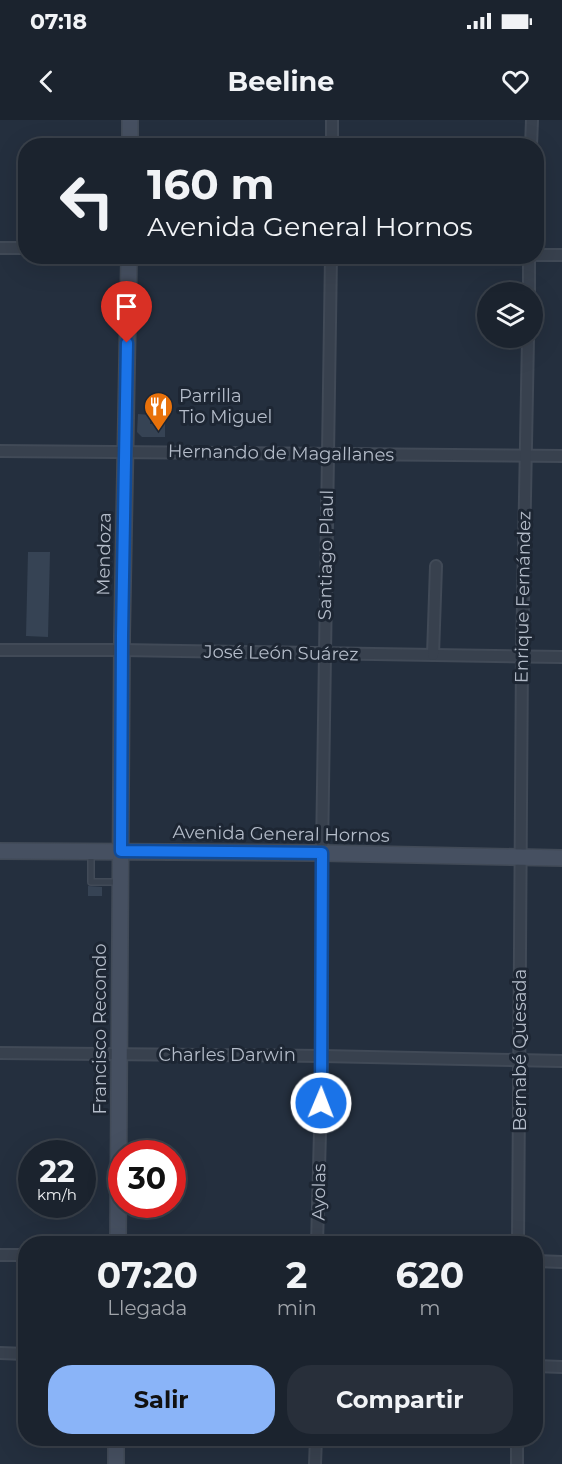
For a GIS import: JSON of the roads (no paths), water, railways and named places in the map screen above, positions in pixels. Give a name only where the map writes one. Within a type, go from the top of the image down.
[{"type":"street","points":[[130,120],[130,138]]},
{"type":"street","points":[[332,120],[332,138]]},
{"type":"street","points":[[531,138],[532,120]]},
{"type":"street","points":[[0,248],[18,248]]},
{"type":"street","points":[[544,255],[562,255]]},
{"type":"street","name":"Mendoza","points":[[121,851],[129,264]]},
{"type":"street","name":"Santiago Plaul","points":[[322,853],[331,264]]},
{"type":"street","points":[[529,264],[529,282]]},
{"type":"street","name":"Enrique Fernández","points":[[520,857],[528,348]]},
{"type":"street","name":"Hernando de Magallanes","points":[[0,451],[562,456]]},
{"type":"street","points":[[434,655],[436,566]]},
{"type":"street","name":"José León Suárez","points":[[0,650],[562,657]]},
{"type":"street","name":"Avenida General Hornos","points":[[0,851],[322,853],[562,858]]},
{"type":"street","name":"Francisco Recondo","points":[[118,1236],[121,851]]},
{"type":"street","name":"Ayolas","points":[[317,1236],[322,1056],[322,853]]},
{"type":"street","name":"Bernabé Quesada","points":[[518,1236],[520,857]]},
{"type":"street","name":"Charles Darwin","points":[[0,1053],[562,1061]]},
{"type":"street","points":[[0,1255],[18,1255]]},
{"type":"street","points":[[543,1262],[562,1262]]},
{"type":"street","points":[[0,1353],[18,1354]]},
{"type":"street","points":[[543,1366],[562,1367]]},
{"type":"street","points":[[116,1446],[116,1464]]},
{"type":"street","points":[[315,1464],[316,1446]]},
{"type":"street","points":[[517,1446],[517,1464]]},
{"type":"lane","points":[[92,851],[91,882],[121,882]]},
{"type":"place","name":"Parrilla Tio Miguel","points":[[158,432]]}]
